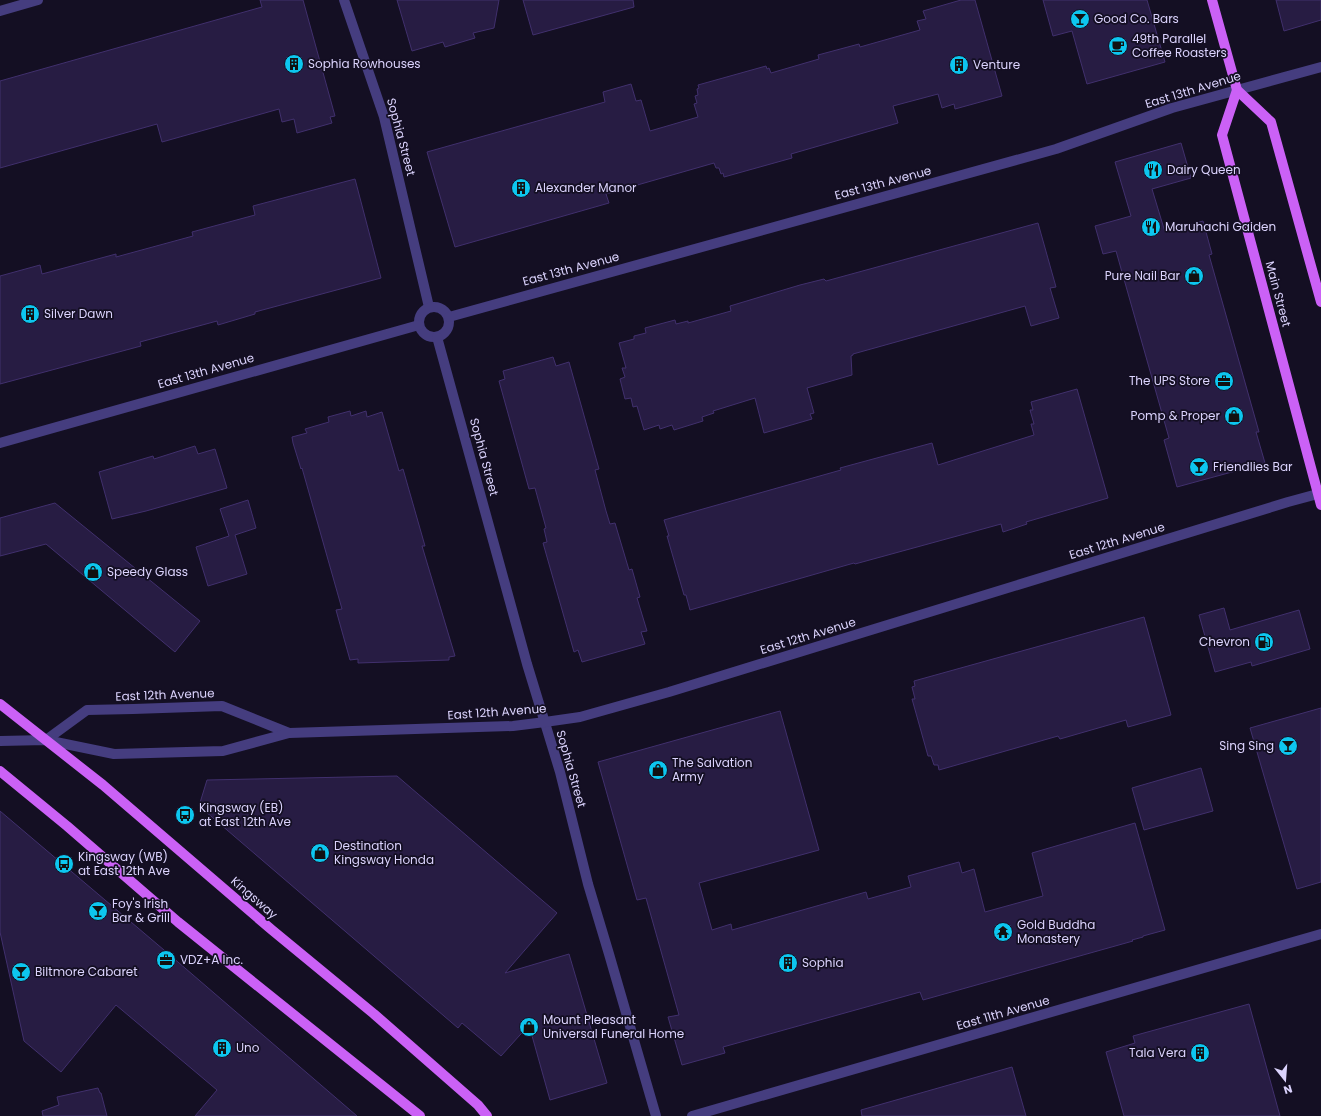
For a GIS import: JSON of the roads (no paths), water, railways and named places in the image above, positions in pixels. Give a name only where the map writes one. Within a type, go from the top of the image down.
[{"type":"main road","points":[[1212,0],[1237,90],[1271,122],[1321,302]]},
{"type":"main road","name":"Main Street","points":[[1237,90],[1222,135],[1320,494],[1321,505]]},
{"type":"main road","name":"Kingsway","points":[[0,704],[103,785],[272,930],[374,1014],[478,1105],[487,1116]]},
{"type":"main road","points":[[0,771],[67,826],[178,922],[420,1116]]},
{"type":"street","points":[[0,11],[38,0]]},
{"type":"street","name":"Sophia Street","points":[[344,0],[384,117],[429,307]]},
{"type":"street","name":"East 13th Avenue","points":[[449,317],[1056,149],[1172,108],[1321,66]]},
{"type":"street","points":[[434,306],[447,312],[449,317],[449,327],[446,332],[437,337],[428,336],[421,330],[418,320],[425,309],[434,306]]},
{"type":"street","name":"East 13th Avenue","points":[[0,443],[419,325]]},
{"type":"street","name":"Sophia Street","points":[[437,337],[527,664],[560,772],[588,884],[612,961],[656,1116]]},
{"type":"street","name":"East 12th Avenue","points":[[0,741],[46,740],[114,754],[223,751],[289,733],[513,726],[580,717],[669,692],[1320,494]]},
{"type":"street","name":"East 12th Avenue","points":[[46,740],[87,710],[222,706],[289,733]]},
{"type":"street","name":"East 11th Avenue","points":[[692,1116],[1321,934]]},
{"type":"place","name":"Good Co. Bars","points":[[1080,19]]},
{"type":"place","name":"49th Parallel Coffee Roasters","points":[[1118,46]]},
{"type":"place","name":"Sophia Rowhouses","points":[[294,64]]},
{"type":"place","name":"Venture","points":[[959,65]]},
{"type":"place","name":"Dairy Queen","points":[[1153,170]]},
{"type":"place","name":"Alexander Manor","points":[[521,188]]},
{"type":"place","name":"Maruhachi Gaiden","points":[[1151,227]]},
{"type":"place","name":"Pure Nail Bar","points":[[1194,276]]},
{"type":"place","name":"Silver Dawn","points":[[30,314]]},
{"type":"place","name":"The UPS Store","points":[[1224,381]]},
{"type":"place","name":"Pomp & Proper","points":[[1234,416]]},
{"type":"place","name":"Friendlies Bar","points":[[1199,467]]},
{"type":"place","name":"Speedy Glass","points":[[93,572]]},
{"type":"place","name":"Chevron","points":[[1264,642]]},
{"type":"place","name":"Sing Sing","points":[[1288,746]]},
{"type":"place","name":"The Salvation Army","points":[[658,770]]},
{"type":"place","name":"Kingsway (EB) at East 12th Ave","points":[[185,815]]},
{"type":"place","name":"Destination Kingsway Honda","points":[[320,853]]},
{"type":"place","name":"Kingsway (WB) at East 12th Ave","points":[[64,864]]},
{"type":"place","name":"Foy's Irish Bar & Grill","points":[[98,911]]},
{"type":"place","name":"Gold Buddha Monastery","points":[[1003,932]]},
{"type":"place","name":"VDZ+A Inc.","points":[[166,960]]},
{"type":"place","name":"Sophia","points":[[788,963]]},
{"type":"place","name":"Biltmore Cabaret","points":[[21,972]]},
{"type":"place","name":"Mount Pleasant Universal Funeral Home","points":[[529,1027]]},
{"type":"place","name":"Uno","points":[[222,1048]]},
{"type":"place","name":"Tala Vera","points":[[1200,1053]]}]
